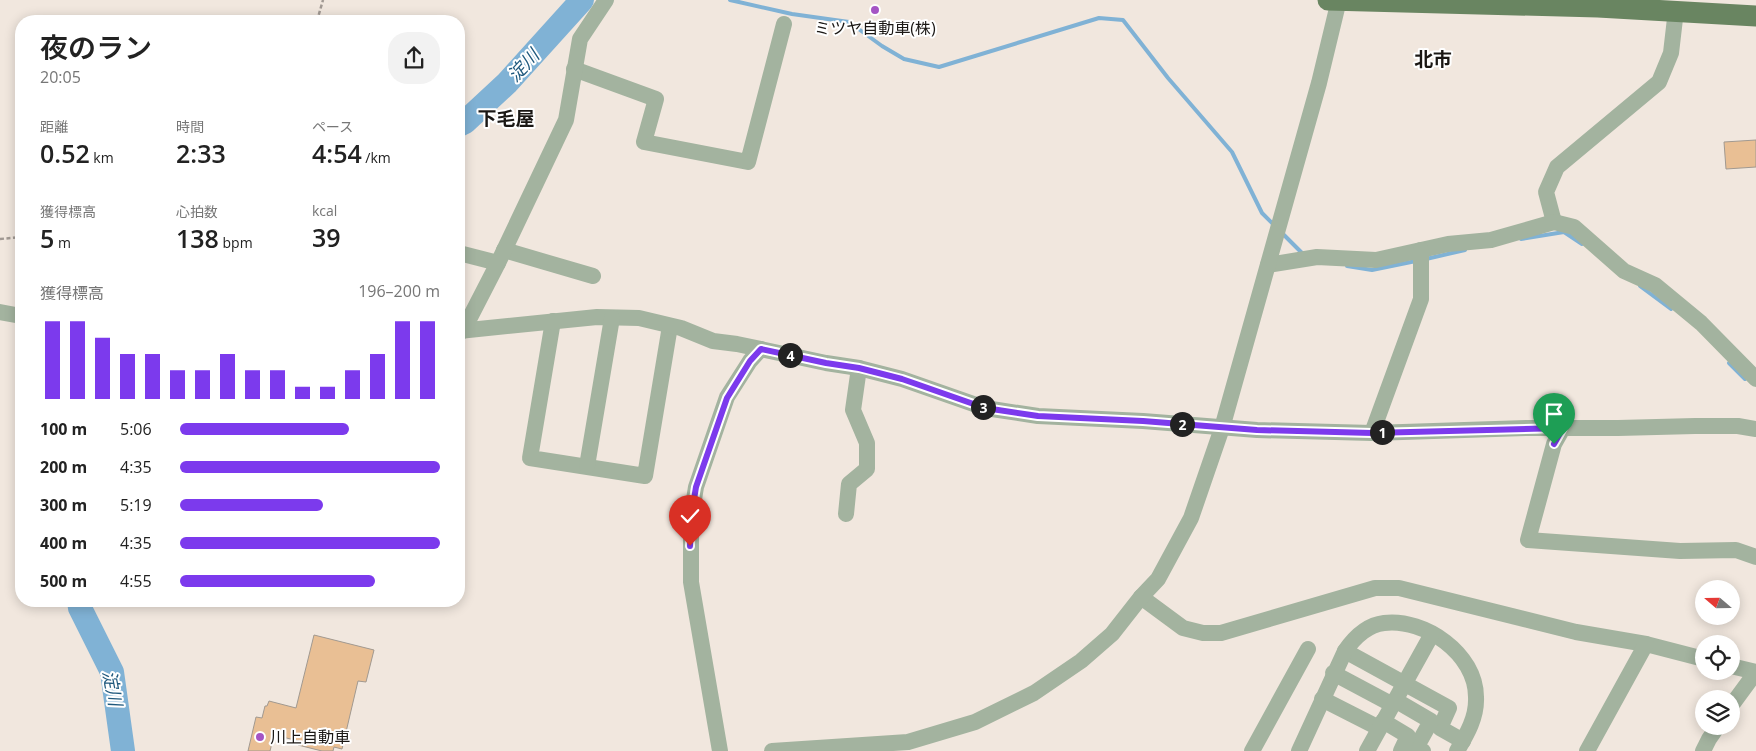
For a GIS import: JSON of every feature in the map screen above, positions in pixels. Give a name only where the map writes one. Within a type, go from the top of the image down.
[{"type":"main road","points":[[1328,0],[1598,7],[1756,16]]},
{"type":"street","points":[[465,324],[501,256],[566,120],[580,39],[606,0]]},
{"type":"street","points":[[772,751],[908,742],[975,722],[1034,693],[1081,661],[1112,634],[1158,579],[1191,518],[1222,428],[1319,83],[1339,0]]},
{"type":"street","points":[[1554,222],[1546,192],[1557,167],[1659,82],[1672,52],[1676,10]]},
{"type":"street","points":[[574,69],[656,98],[644,142],[748,162],[784,24]]},
{"type":"street","points":[[1268,265],[1317,257],[1376,260],[1448,244],[1491,240],[1554,222],[1574,227],[1624,271],[1654,285],[1701,323],[1756,379]]},
{"type":"street","points":[[1372,433],[1421,299],[1421,250]]},
{"type":"street","points":[[465,253],[501,256],[593,276]]},
{"type":"street","points":[[0,312],[15,315]]},
{"type":"street","points":[[465,331],[597,317],[639,318],[681,328],[713,341],[859,368],[902,379],[985,408],[1038,416],[1143,421],[1222,428],[1372,433],[1704,426],[1738,426],[1756,429]]},
{"type":"street","points":[[587,466],[612,318]]},
{"type":"street","points":[[553,321],[530,458],[645,476],[670,326]]},
{"type":"street","points":[[720,751],[691,582],[691,518],[696,487],[727,398],[750,361],[761,349]]},
{"type":"street","points":[[846,514],[849,484],[867,469],[867,443],[853,410],[859,368]]},
{"type":"street","points":[[1563,428],[1554,444],[1528,540],[1680,551],[1736,550],[1756,557]]},
{"type":"street","points":[[1141,597],[1183,628],[1203,633],[1221,632],[1375,588],[1400,588],[1576,632],[1646,644],[1695,657]]},
{"type":"street","points":[[1299,751],[1344,651],[1353,638],[1382,623],[1398,623],[1412,626],[1432,634],[1450,646],[1465,661],[1473,676],[1476,696],[1475,714],[1460,746],[1440,728],[1449,708],[1344,651]]},
{"type":"street","points":[[1367,751],[1432,634]]},
{"type":"street","points":[[1587,751],[1646,644]]},
{"type":"street","points":[[1252,751],[1308,649]]},
{"type":"street","points":[[1740,668],[1756,672],[1740,694]]},
{"type":"street","points":[[1334,673],[1431,721],[1416,748],[1423,751]]},
{"type":"street","points":[[1322,699],[1408,736],[1401,751]]},
{"type":"street","points":[[1703,751],[1713,735]]},
{"type":"path","points":[[319,15],[323,0]]},
{"type":"path","points":[[0,239],[15,237]]},
{"type":"building","points":[[1756,140],[1756,167],[1726,169],[1724,142]]},
{"type":"building","points":[[314,635],[374,650],[366,682],[358,681],[342,749],[334,747],[333,751],[322,751],[298,745],[299,741],[274,735],[270,751],[248,751],[256,717],[262,718],[265,706],[267,706],[269,701],[296,708]]},
{"type":"waterway","name":"淀川","points":[[465,122],[507,83],[582,0]]},
{"type":"waterway","points":[[730,0],[792,14],[849,22],[904,59],[939,67],[1099,18],[1123,20],[1168,78],[1232,152],[1262,213],[1275,226]]},
{"type":"waterway","points":[[1281,232],[1303,254]]},
{"type":"waterway","points":[[1521,239],[1564,232],[1582,244]]},
{"type":"waterway","points":[[1426,259],[1465,250]]},
{"type":"waterway","points":[[1347,266],[1372,270],[1416,261]]},
{"type":"waterway","points":[[1640,286],[1671,309]]},
{"type":"waterway","points":[[1729,363],[1745,379]]},
{"type":"waterway","name":"淀川","points":[[80,607],[112,672],[123,751]]},
{"type":"place","name":"ミツヤ自動車(株)","points":[[875,10]]},
{"type":"place","name":"川上自動車","points":[[260,737]]},
{"type":"district","name":"北市","points":[[1433,59]]},
{"type":"district","name":"下毛屋","points":[[506,118]]},
{"type":"route","points":[[690,546],[691,518],[696,487],[727,398],[750,361],[761,349],[859,368],[902,379],[985,408],[1038,416],[1191,424],[1257,430],[1372,433],[1563,428],[1554,444]]}]
